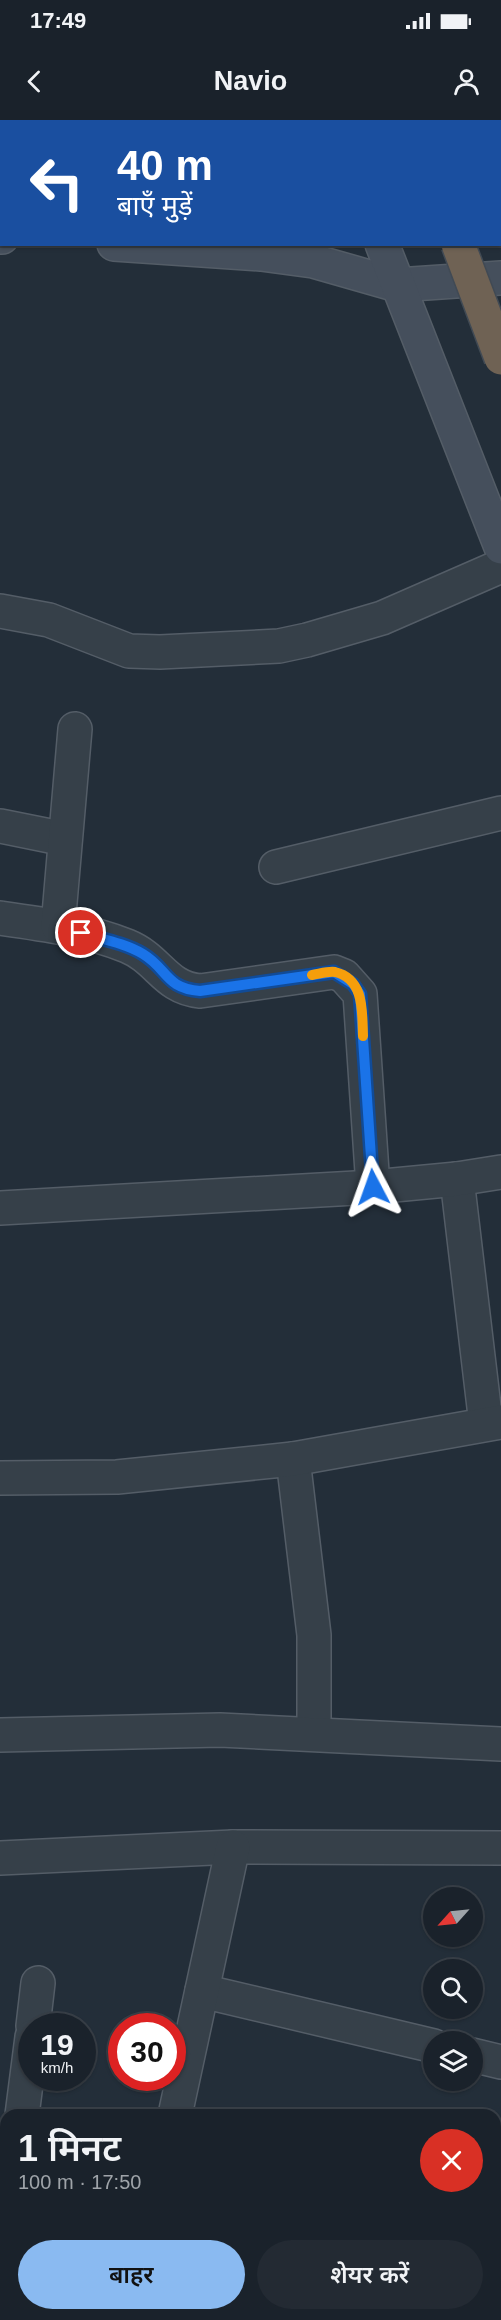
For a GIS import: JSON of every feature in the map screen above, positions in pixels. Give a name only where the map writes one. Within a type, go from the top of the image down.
[{"type":"highway","points":[[459,246],[501,358]]},
{"type":"street","points":[[143,246],[261,254],[313,261],[398,285],[501,278]]},
{"type":"street","points":[[383,246],[501,547]]},
{"type":"street","points":[[0,611],[49,620],[129,651],[160,652],[279,646],[382,618],[501,566]]},
{"type":"street","points":[[58,926],[75,729]]},
{"type":"street","points":[[276,867],[501,813]]},
{"type":"street","points":[[0,826],[65,839]]},
{"type":"street","points":[[0,918],[58,926],[126,946],[153,961],[174,984],[185,990],[200,991],[334,972],[353,984],[360,994],[373,1187]]},
{"type":"street","points":[[0,1208],[373,1187],[457,1179],[501,1172]]},
{"type":"street","points":[[0,1478],[117,1477],[293,1459],[494,1423],[457,1179]]},
{"type":"street","points":[[293,1459],[314,1635],[314,1733]]},
{"type":"street","points":[[0,1735],[220,1730],[501,1744]]},
{"type":"street","points":[[0,1858],[233,1847],[501,1848]]},
{"type":"street","points":[[176,2109],[233,1847]]},
{"type":"street","points":[[35,2013],[38,1983]]},
{"type":"street","points":[[202,1991],[423,2043]]},
{"type":"street","points":[[483,2058],[501,2062]]},
{"type":"street","points":[[23,2109],[25,2091]]},
{"type":"slow traffic","points":[[312,975],[334,972],[344,976],[353,984],[360,994],[363,1036]]},
{"type":"route","points":[[81,933],[126,946],[143,954],[153,961],[174,984],[185,990],[200,991],[334,972],[344,976],[360,994],[373,1187]]}]
